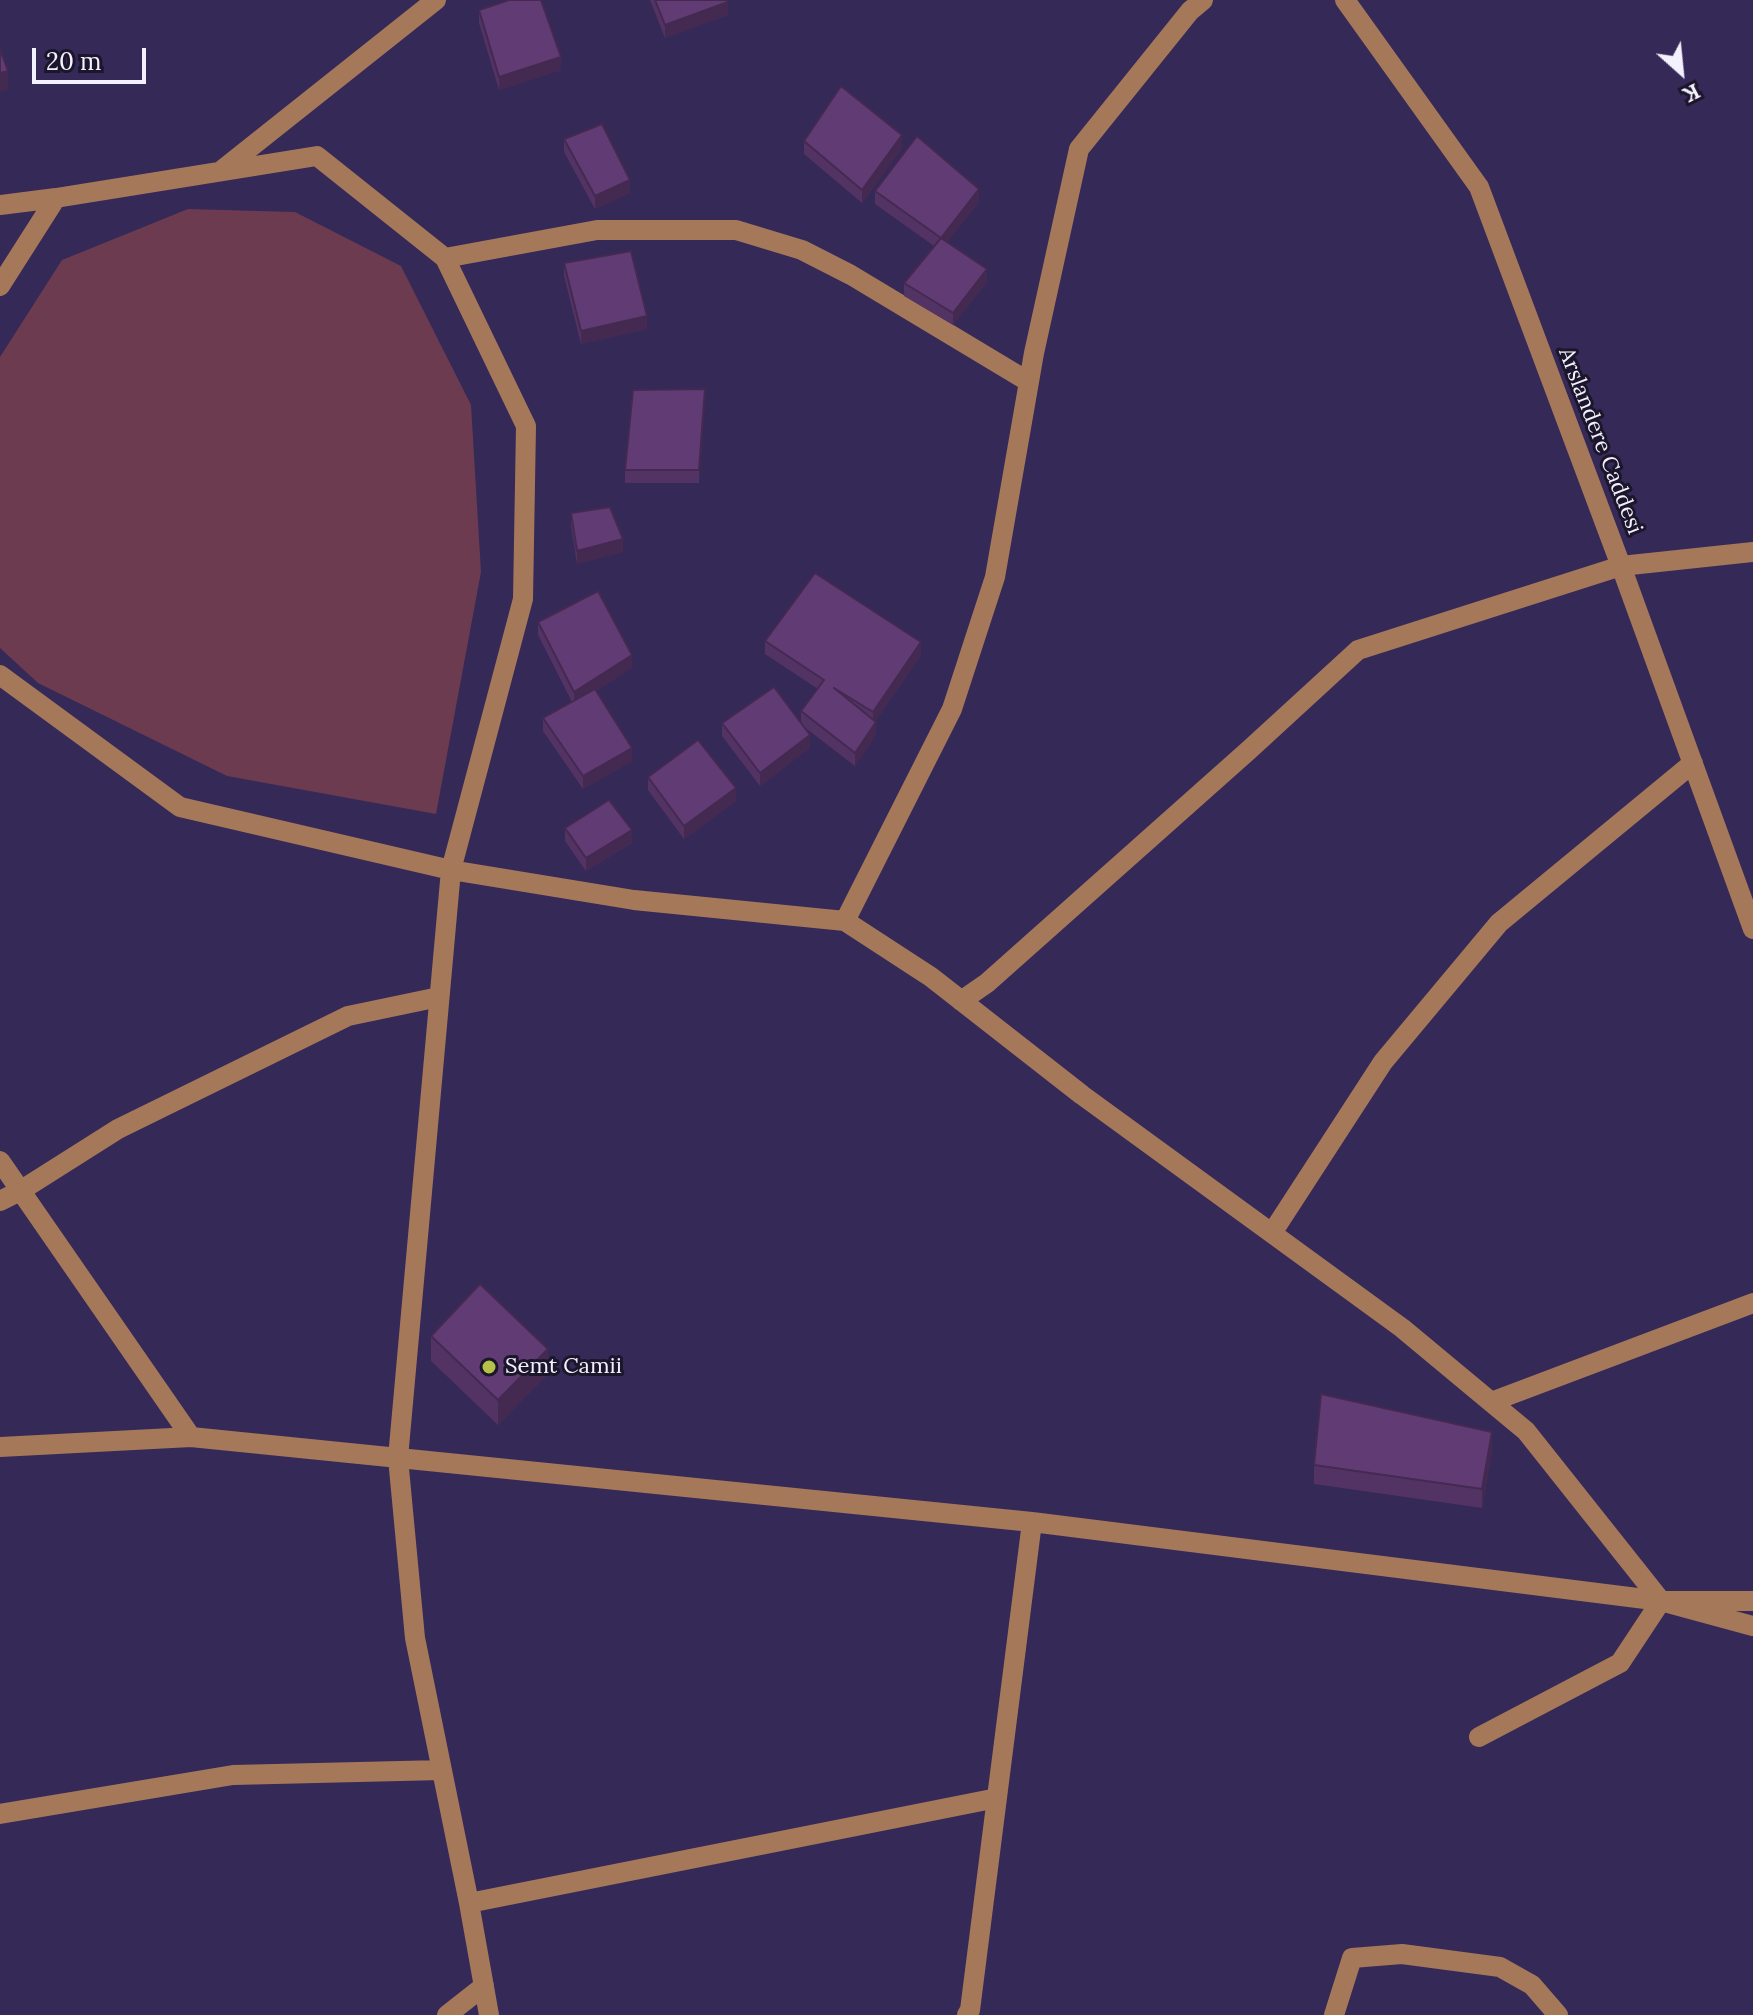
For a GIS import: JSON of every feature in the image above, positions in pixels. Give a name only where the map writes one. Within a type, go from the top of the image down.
[{"type":"street","points":[[219,172],[436,0]]},
{"type":"street","points":[[845,921],[952,709],[995,577],[1034,353],[1079,149],[1190,11],[1203,0]]},
{"type":"street","name":"Arslandere Caddesi","points":[[1345,0],[1479,187],[1753,929]]},
{"type":"street","points":[[0,205],[317,156],[445,258],[526,426],[523,599],[451,870],[398,1458],[415,1638],[489,2015]]},
{"type":"street","points":[[0,286],[56,198]]},
{"type":"street","points":[[445,258],[597,230],[736,230],[802,250],[851,275],[1029,382]]},
{"type":"street","points":[[961,1001],[1011,962],[1358,650],[1621,566],[1753,552]]},
{"type":"street","points":[[0,675],[180,807],[451,870],[634,900],[845,921],[931,977],[1082,1095],[1402,1328],[1526,1431],[1661,1601],[1753,1626]]},
{"type":"street","points":[[1272,1233],[1383,1062],[1499,923],[1693,763]]},
{"type":"street","points":[[0,1201],[118,1129],[348,1016],[439,997]]},
{"type":"street","points":[[0,1161],[191,1437]]},
{"type":"street","points":[[1491,1402],[1753,1303]]},
{"type":"street","points":[[0,1447],[191,1437],[1032,1522],[1661,1601],[1753,1601]]},
{"type":"street","points":[[969,2013],[1032,1522]]},
{"type":"street","points":[[1479,1737],[1620,1663],[1661,1601]]},
{"type":"street","points":[[0,1814],[233,1775],[442,1770]]},
{"type":"street","points":[[469,1903],[997,1798]]},
{"type":"street","points":[[1334,2015],[1352,1958],[1402,1954],[1500,1967],[1532,1985],[1558,2015]]},
{"type":"street","points":[[447,2015],[484,1986]]},
{"type":"shaded area","points":[[188,209],[295,212],[401,266],[471,405],[481,572],[436,814],[227,776],[38,683],[0,648],[0,357],[62,260]]},
{"type":"building","points":[[509,0],[541,0],[561,57],[499,77],[479,10]]},
{"type":"building","points":[[655,0],[727,0],[728,2],[665,25]]},
{"type":"building","points":[[0,49],[8,71],[0,73]]},
{"type":"building","points":[[841,86],[902,135],[862,190],[804,141]]},
{"type":"building","points":[[602,124],[630,180],[595,196],[564,139]]},
{"type":"building","points":[[917,136],[979,189],[941,238],[875,191]]},
{"type":"building","points":[[941,238],[987,269],[953,313],[904,283]]},
{"type":"building","points":[[631,251],[647,316],[581,331],[564,263]]},
{"type":"building","points":[[705,389],[699,470],[625,470],[633,390]]},
{"type":"building","points":[[610,507],[623,539],[577,551],[571,513]]},
{"type":"building","points":[[815,573],[921,642],[873,712],[834,688],[876,722],[855,753],[801,711],[824,680],[765,641]]},
{"type":"building","points":[[598,591],[632,655],[574,692],[538,622]]},
{"type":"building","points":[[774,687],[810,735],[760,773],[722,723]]},
{"type":"building","points":[[595,689],[632,748],[583,776],[543,718]]},
{"type":"building","points":[[698,740],[736,788],[684,826],[648,777]]},
{"type":"building","points":[[609,800],[632,830],[586,858],[565,828]]},
{"type":"building","name":"Semt Camii","points":[[480,1284],[548,1349],[498,1400],[431,1336]]},
{"type":"building","points":[[1321,1394],[1492,1432],[1482,1489],[1314,1465]]},
{"type":"place","name":"Semt Camii","points":[[489,1367]]}]
